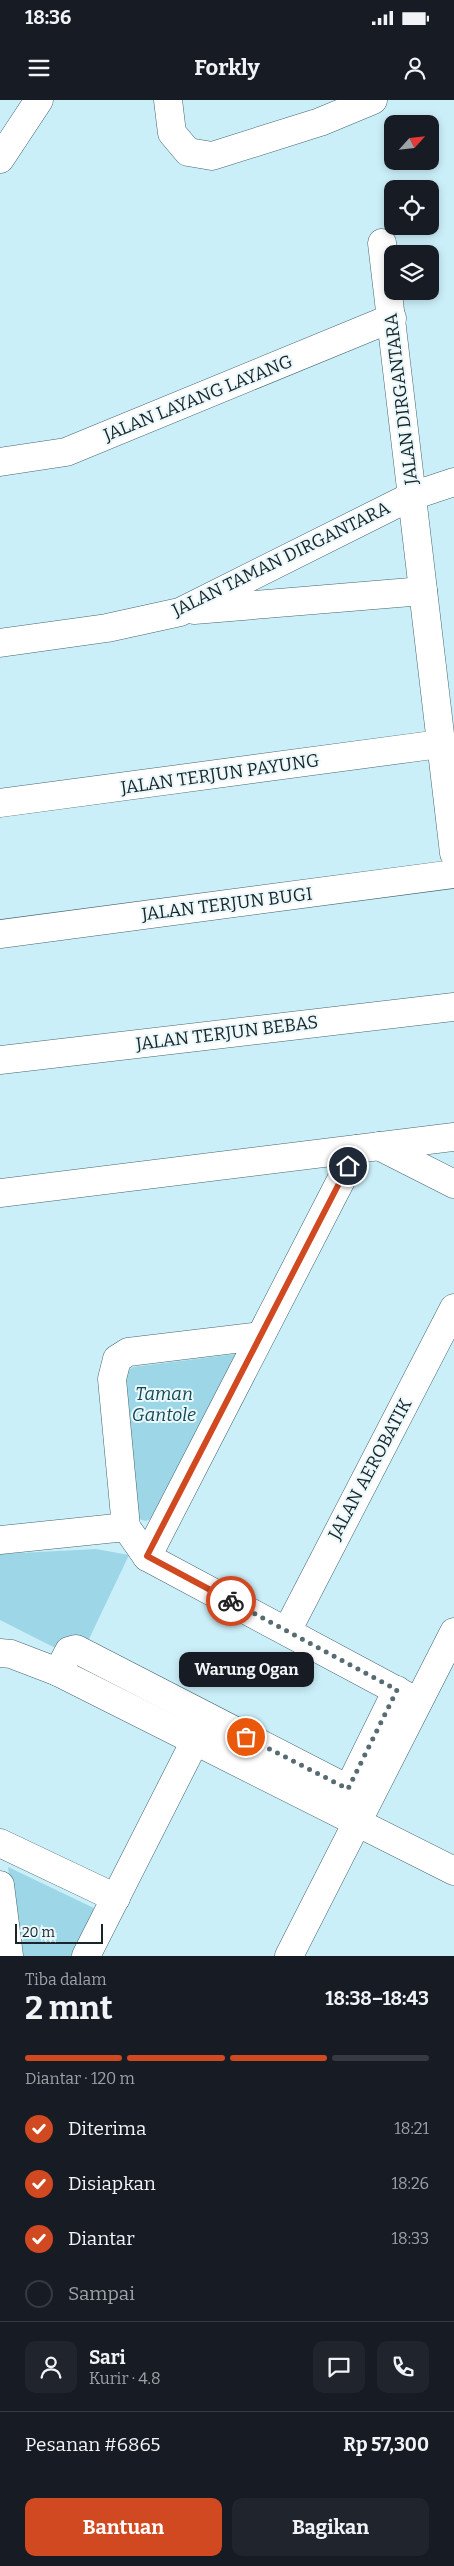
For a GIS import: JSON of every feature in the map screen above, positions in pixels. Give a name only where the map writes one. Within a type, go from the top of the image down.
[{"type":"street","points":[[0,159],[40,100]]},
{"type":"street","points":[[168,100],[172,133],[188,152],[212,156],[320,122],[373,100]]},
{"type":"street","name":"JALAN DIRGANTARA","points":[[382,243],[454,853]]},
{"type":"street","name":"JALAN LAYANG LAYANG","points":[[0,462],[66,452],[392,318]]},
{"type":"street","name":"JALAN TAMAN DIRGANTARA","points":[[0,643],[108,628],[180,612],[412,496],[454,482]]},
{"type":"street","points":[[180,612],[423,591]]},
{"type":"street","name":"JALAN TERJUN PAYUNG","points":[[0,800],[440,744]]},
{"type":"street","name":"JALAN TERJUN BUGI","points":[[0,934],[454,874]]},
{"type":"street","name":"JALAN TERJUN BEBAS","points":[[0,1060],[454,1007]]},
{"type":"street","points":[[0,1193],[454,1137]]},
{"type":"street","points":[[368,1147],[454,1184]]},
{"type":"street","points":[[147,1556],[260,1336],[368,1147]]},
{"type":"street","name":"JALAN AEROBATIK","points":[[287,1631],[454,1308]]},
{"type":"street","points":[[260,1336],[128,1352],[117,1359],[112,1379],[126,1528],[147,1556],[408,1696]]},
{"type":"street","points":[[0,1540],[126,1528]]},
{"type":"street","points":[[289,1956],[348,1807],[408,1696],[454,1632]]},
{"type":"street","points":[[58,1672],[68,1651],[76,1649],[454,1870]]},
{"type":"street","points":[[0,1653],[11,1654],[58,1672],[195,1741],[348,1807]]},
{"type":"street","points":[[86,1956],[195,1741]]},
{"type":"street","points":[[0,1843],[116,1898]]},
{"type":"street","points":[[0,1885],[9,1956]]},
{"type":"green space","name":"Taman Gantole","points":[[235,1354],[153,1518],[146,1521],[138,1519],[125,1373],[133,1367]]},
{"type":"green space","points":[[96,1549],[129,1555],[79,1660],[0,1620],[0,1554]]},
{"type":"green space","points":[[8,1867],[96,1909],[71,1956],[19,1956]]},
{"type":"way so far","points":[[231,1601],[397,1690],[348,1789],[246,1737]]},
{"type":"place","name":"Warung Ogan","points":[[246,1737]]},
{"type":"route","points":[[231,1601],[147,1556],[348,1166]]}]
